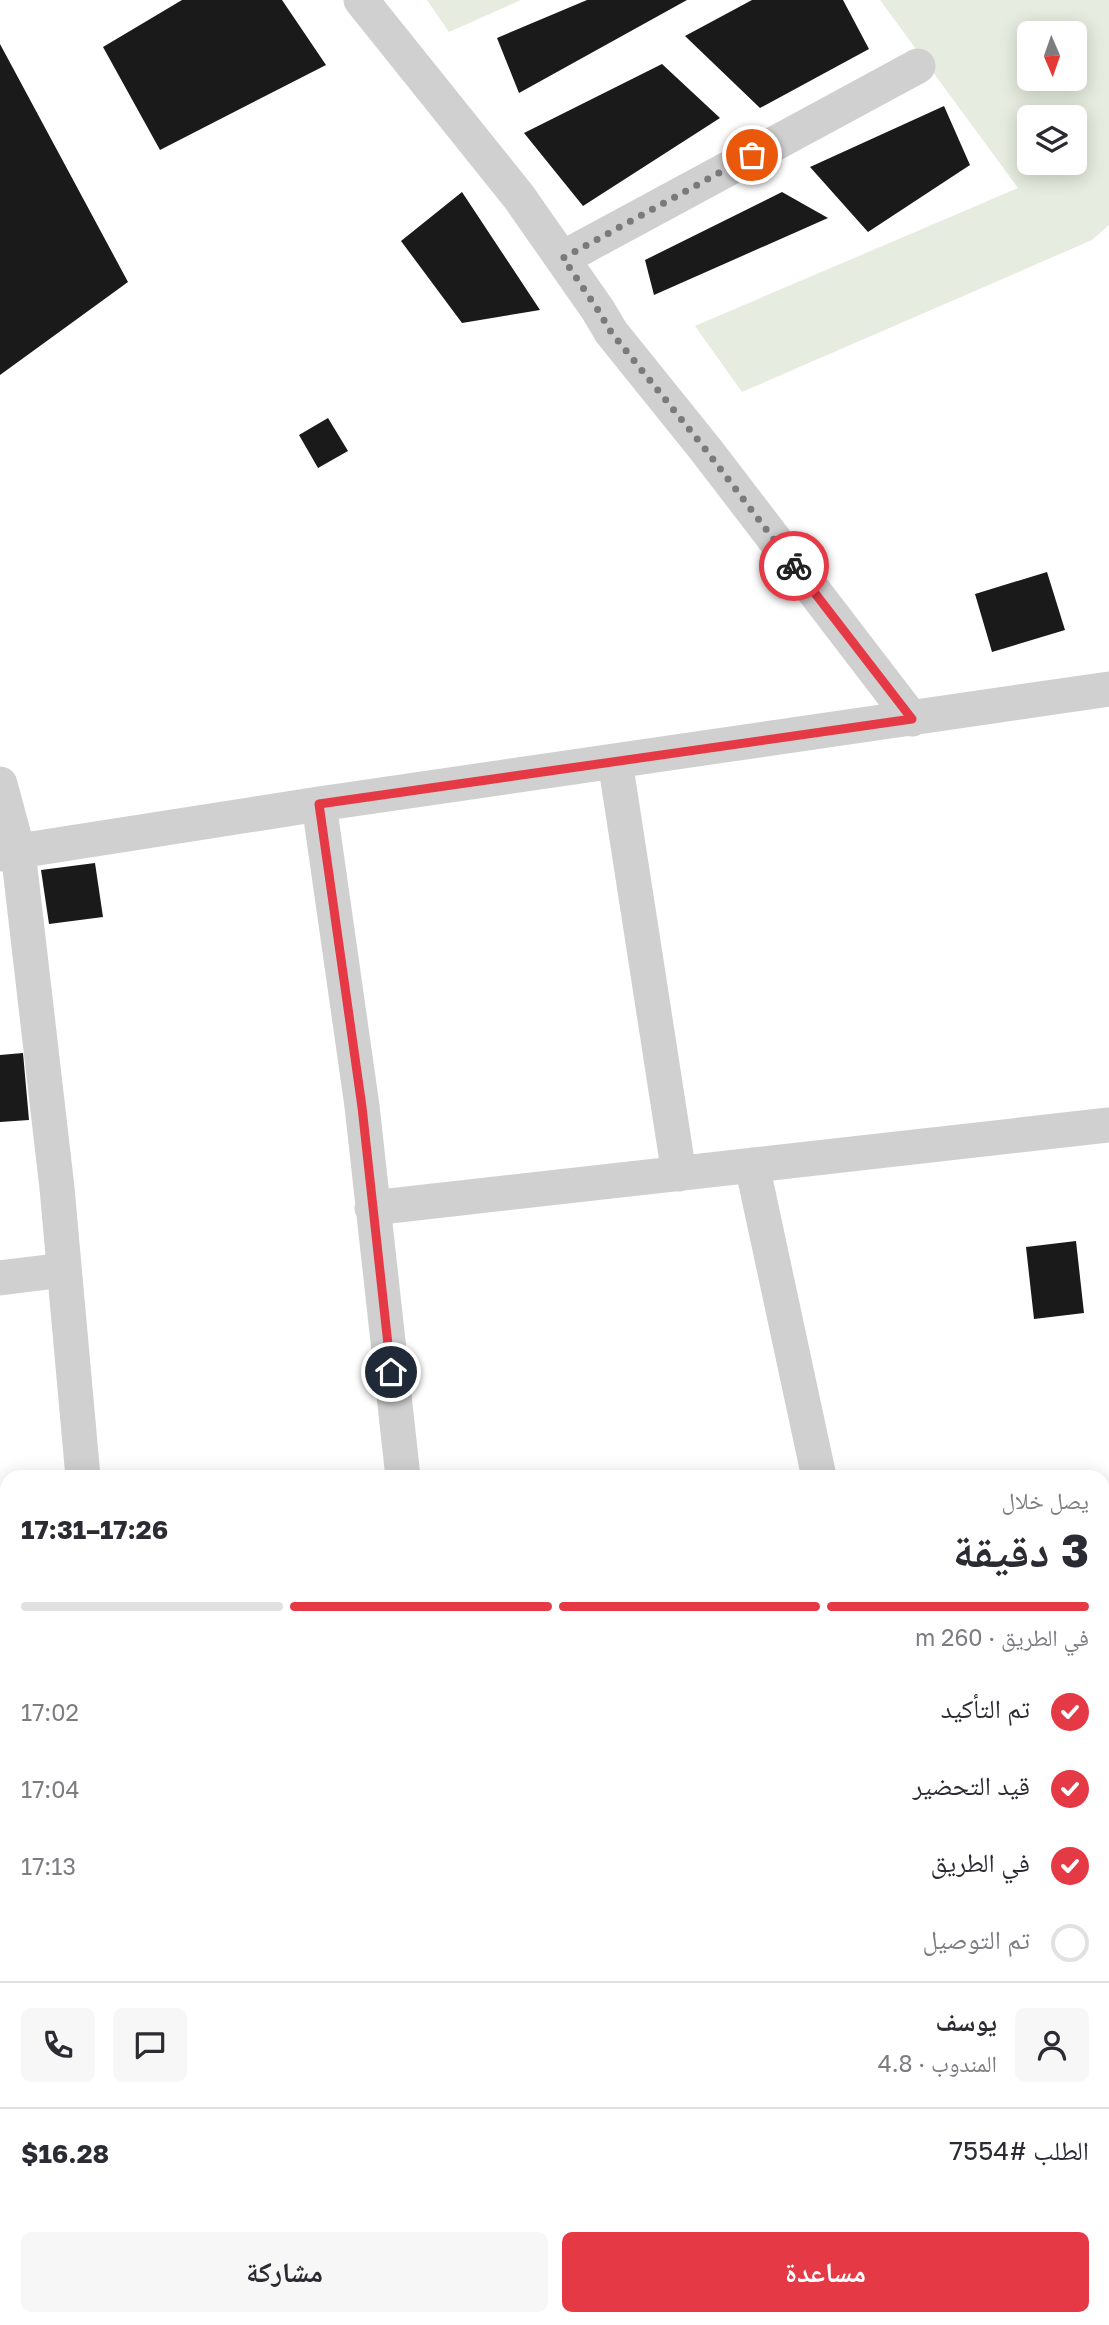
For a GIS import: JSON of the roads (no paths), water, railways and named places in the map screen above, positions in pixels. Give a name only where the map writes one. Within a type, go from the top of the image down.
[{"type":"street","points":[[361,0],[519,197],[617,341],[706,450],[912,719]]},
{"type":"street","points":[[563,258],[918,66]]},
{"type":"street","points":[[9,853],[319,804],[1109,689]]},
{"type":"street","points":[[615,761],[679,1174]]},
{"type":"street","points":[[0,784],[58,1188],[82,1470]]},
{"type":"street","points":[[319,804],[362,1107],[402,1470]]},
{"type":"street","points":[[372,1208],[1109,1125]]},
{"type":"street","points":[[752,1165],[817,1470]]},
{"type":"street","points":[[0,1278],[64,1270]]}]
